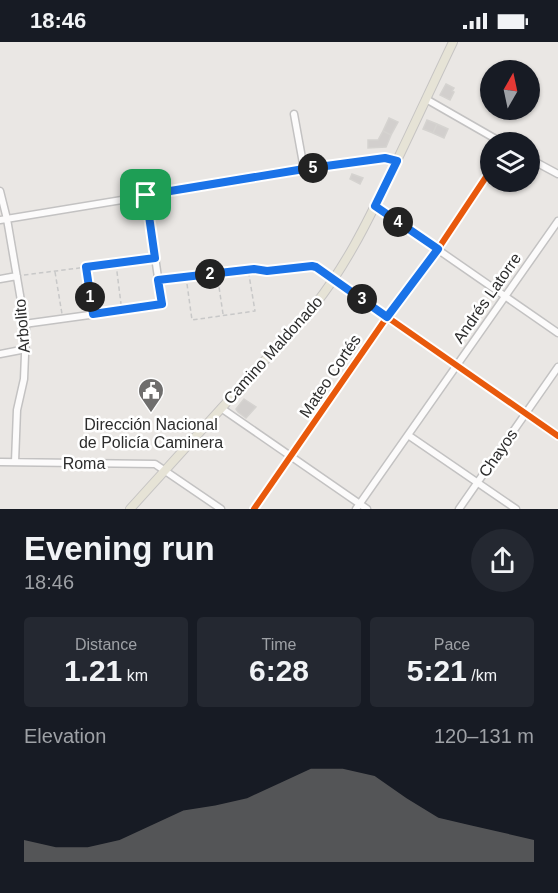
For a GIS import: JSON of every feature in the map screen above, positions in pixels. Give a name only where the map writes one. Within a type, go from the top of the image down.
[{"type":"main road","name":"Camino Maldonado","points":[[130,509],[314,306],[333,280],[357,242],[453,42]]},
{"type":"street","points":[[426,99],[484,132]]},
{"type":"street","points":[[294,114],[304,169]]},
{"type":"street","points":[[4,220],[304,169],[371,159],[385,158],[397,161]]},
{"type":"street","points":[[540,163],[557,171]]},
{"type":"street","name":"Mateo Cortés","points":[[254,509],[480,186]]},
{"type":"street","name":"Arbolito","points":[[0,191],[26,330],[24,379],[17,410],[15,462]]},
{"type":"street","points":[[24,324],[162,304],[146,195]]},
{"type":"street","points":[[375,206],[558,333]]},
{"type":"street","name":"Andrés Latorre","points":[[358,506],[558,221]]},
{"type":"street","points":[[158,280],[249,269],[267,271],[316,267],[558,436]]},
{"type":"street","points":[[0,279],[17,276]]},
{"type":"street","points":[[0,354],[26,349]]},
{"type":"street","name":"Chayos","points":[[459,509],[558,367]]},
{"type":"street","points":[[221,408],[292,456],[358,506],[367,509]]},
{"type":"street","points":[[408,435],[516,509]]},
{"type":"street","name":"Roma","points":[[0,462],[150,463],[165,470]]},
{"type":"street","points":[[165,470],[221,509]]},
{"type":"path","points":[[17,276],[155,258]]},
{"type":"path","points":[[116,263],[122,310]]},
{"type":"path","points":[[86,267],[93,314]]},
{"type":"path","points":[[187,277],[192,320],[255,311],[249,269]]},
{"type":"path","points":[[55,271],[62,318]]},
{"type":"path","points":[[217,273],[223,316]]},
{"type":"building","points":[[446,84],[454,88],[450,100],[440,95]]},
{"type":"building","points":[[389,118],[398,122],[391,135],[383,131]]},
{"type":"building","points":[[427,120],[437,124],[433,133],[423,129]]},
{"type":"building","points":[[437,124],[448,129],[444,138],[433,133]]},
{"type":"building","points":[[383,131],[391,135],[386,147],[368,148],[368,140],[378,140]]},
{"type":"building","points":[[352,174],[363,178],[360,184],[350,179]]},
{"type":"building","points":[[244,399],[256,407],[246,418],[236,409]]},
{"type":"cycle path","points":[[254,509],[480,186]]},
{"type":"cycle path","points":[[158,280],[254,269],[267,271],[314,266],[558,436]]},
{"type":"place","name":"Dirección Nacional de Policía Caminera","points":[[151,414]]},
{"type":"route","points":[[385,158],[397,161],[375,206],[438,249],[387,317],[314,266],[267,271],[254,269],[158,280],[162,304],[93,314],[86,267],[155,258],[146,195],[385,158]]}]
